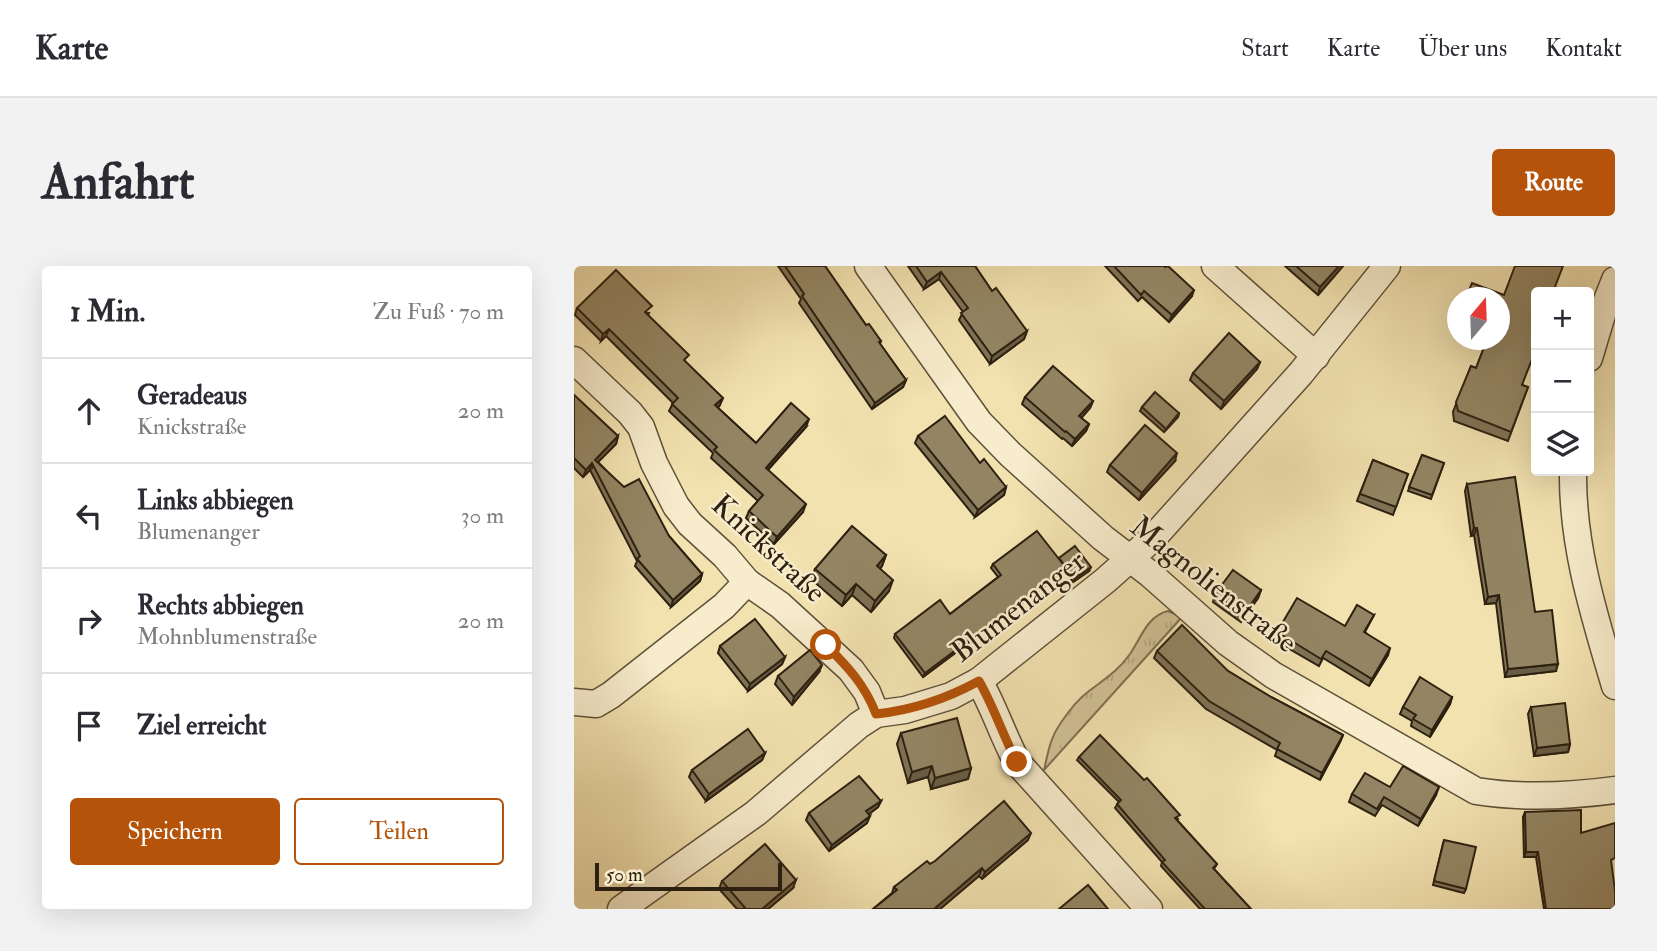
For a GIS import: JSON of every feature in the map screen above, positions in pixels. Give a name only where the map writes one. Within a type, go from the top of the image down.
[{"type":"street","name":"Magnolienstraße","points":[[868,266],[979,422],[1038,481],[1227,643],[1273,675],[1476,791],[1499,795],[1595,793],[1615,790]]},
{"type":"street","points":[[1215,266],[1316,356]]},
{"type":"street","name":"Blumenanger","points":[[621,909],[756,813],[859,725],[876,714],[905,710],[951,696],[979,681],[1130,560],[1153,538],[1316,356],[1387,266]]},
{"type":"street","points":[[1591,350],[1615,280]]},
{"type":"street","name":"Knickstraße","points":[[574,360],[630,413],[640,427],[654,463],[676,506],[690,524],[725,556],[747,582],[780,605],[851,670],[867,692],[876,714]]},
{"type":"street","points":[[1573,476],[1573,506],[1578,546],[1589,597],[1615,686]]},
{"type":"street","points":[[574,702],[596,704],[611,695],[724,606],[747,582]]},
{"type":"street","points":[[979,681],[1017,762],[1149,909]]},
{"type":"green space","points":[[1168,611],[1182,617],[1044,770],[1054,735],[1070,710],[1085,694],[1120,666],[1145,628]]},
{"type":"building","points":[[785,266],[825,266],[866,325],[869,324],[906,380],[875,403],[802,296],[804,294]]},
{"type":"building","points":[[916,266],[975,266],[992,291],[996,288],[1027,331],[992,356],[961,313],[968,308],[941,272],[927,282]]},
{"type":"building","points":[[1114,266],[1168,266],[1194,290],[1172,315],[1144,291],[1141,295]]},
{"type":"building","points":[[1296,266],[1339,266],[1320,287]]},
{"type":"building","points":[[1515,266],[1563,266],[1555,287],[1531,287],[1531,362],[1522,385],[1528,387],[1511,432],[1458,411],[1456,402],[1471,366],[1476,368],[1483,350],[1510,350],[1510,287],[1507,287]]},
{"type":"building","points":[[616,270],[652,306],[645,312],[689,355],[684,360],[723,398],[715,405],[756,443],[791,403],[809,419],[766,468],[806,504],[777,537],[749,511],[763,495],[714,450],[717,447],[672,404],[678,398],[609,329],[603,334],[577,308]]},
{"type":"building","points":[[1229,333],[1260,362],[1224,401],[1193,373]]},
{"type":"building","points":[[1053,366],[1093,401],[1079,416],[1089,424],[1075,439],[1025,397]]},
{"type":"building","points":[[1155,392],[1179,413],[1166,429],[1142,407]]},
{"type":"building","points":[[574,395],[618,436],[595,460],[624,487],[639,479],[669,536],[702,574],[673,600],[637,559],[640,556],[592,463],[586,470],[574,458]]},
{"type":"building","points":[[945,416],[980,463],[984,459],[1006,487],[978,510],[918,436]]},
{"type":"building","points":[[1145,425],[1177,453],[1142,493],[1110,465]]},
{"type":"building","points":[[1422,455],[1444,463],[1432,495],[1409,487]]},
{"type":"building","points":[[1373,460],[1408,474],[1396,507],[1360,494]]},
{"type":"building","points":[[1515,477],[1535,612],[1552,610],[1558,664],[1508,669],[1499,595],[1488,597],[1467,484]]},
{"type":"building","points":[[852,526],[886,555],[877,566],[893,580],[875,601],[856,584],[846,595],[815,569]]},
{"type":"building","points":[[1037,531],[1066,568],[925,673],[895,634],[940,600],[950,614],[1001,575],[993,564]]},
{"type":"building","points":[[1075,546],[1091,567],[1075,578],[1059,558]]},
{"type":"building","points":[[1233,570],[1261,590],[1244,614],[1215,594]]},
{"type":"building","points":[[1297,598],[1345,626],[1357,605],[1374,615],[1364,632],[1390,648],[1372,679],[1326,651],[1321,659],[1277,632]]},
{"type":"building","points":[[755,619],[785,657],[750,684],[720,646]]},
{"type":"building","points":[[1182,625],[1228,671],[1343,735],[1322,773],[1277,749],[1280,743],[1209,701],[1157,651]]},
{"type":"building","points":[[810,650],[822,665],[794,697],[778,676]]},
{"type":"building","points":[[1420,677],[1452,697],[1432,730],[1413,719],[1416,715],[1403,707]]},
{"type":"building","points":[[1565,703],[1570,744],[1537,748],[1531,707]]},
{"type":"building","points":[[957,718],[971,768],[935,778],[932,766],[912,772],[901,733]]},
{"type":"building","points":[[748,729],[765,753],[709,794],[692,770]]},
{"type":"building","points":[[1100,735],[1144,780],[1147,778],[1180,815],[1175,818],[1217,864],[1213,868],[1251,909],[1205,909],[1162,862],[1165,860],[1117,804],[1121,800],[1079,757]]},
{"type":"building","points":[[1403,766],[1439,787],[1421,819],[1384,797],[1377,809],[1352,794],[1365,773],[1390,787]]},
{"type":"building","points":[[859,776],[881,801],[866,811],[870,816],[832,845],[809,813]]},
{"type":"building","points":[[1004,801],[1031,833],[985,872],[982,868],[934,909],[873,909],[897,890],[894,887],[927,861],[930,864],[935,861]]},
{"type":"building","points":[[1581,810],[1581,833],[1615,823],[1615,858],[1611,860],[1615,909],[1546,909],[1538,852],[1526,852],[1525,812]]},
{"type":"building","points":[[1444,840],[1476,847],[1466,889],[1434,881]]},
{"type":"building","points":[[765,844],[796,880],[762,909],[746,909],[722,881]]},
{"type":"building","points":[[1088,885],[1108,909],[1059,909]]},
{"type":"route","points":[[826,645],[851,670],[867,692],[876,714],[905,710],[951,696],[979,681],[1017,762]]}]
